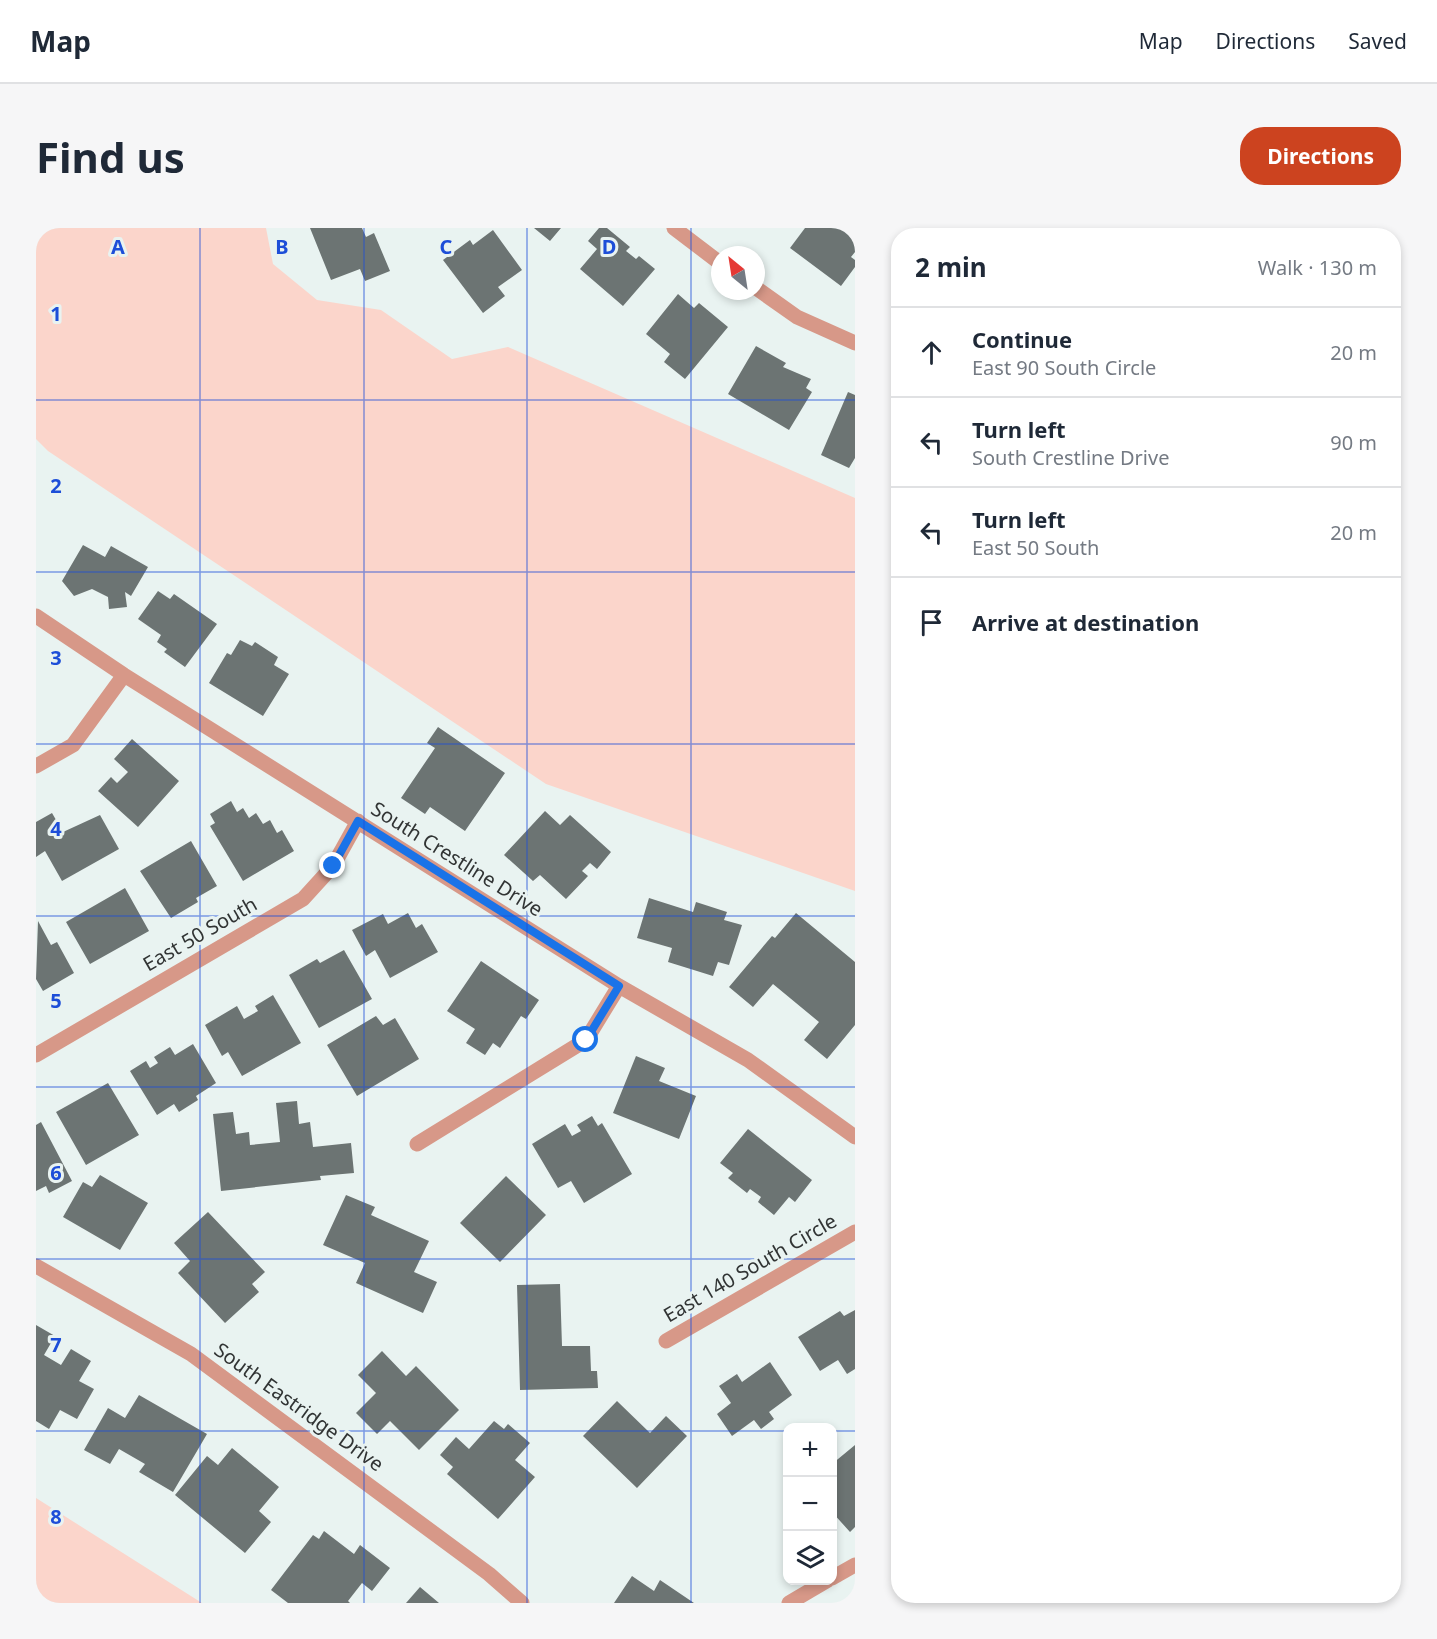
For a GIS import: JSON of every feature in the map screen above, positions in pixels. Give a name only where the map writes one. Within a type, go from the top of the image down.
[{"type":"street","points":[[674,228],[711,255]]},
{"type":"street","points":[[765,294],[797,317],[855,343]]},
{"type":"street","name":"South Crestline Drive","points":[[36,616],[124,675],[619,986],[747,1060],[855,1137]]},
{"type":"street","points":[[36,766],[73,745],[124,675]]},
{"type":"street","name":"East 50 South","points":[[36,1055],[303,898],[333,866],[358,821]]},
{"type":"street","points":[[417,1144],[586,1040],[619,986]]},
{"type":"street","name":"East 140 South Circle","points":[[666,1341],[855,1232]]},
{"type":"street","name":"South Eastridge Drive","points":[[36,1266],[191,1354],[489,1574],[522,1603]]},
{"type":"street","points":[[837,1575],[855,1565]]},
{"type":"street","points":[[789,1603],[821,1585]]},
{"type":"shaded area","points":[[36,228],[266,228],[273,264],[317,300],[381,310],[452,359],[508,347],[855,498],[855,891],[546,784],[48,451],[36,439]]},
{"type":"shaded area","points":[[36,1498],[202,1603],[36,1603]]},
{"type":"building","points":[[310,228],[362,228],[366,237],[374,233],[390,271],[365,281],[360,269],[331,280]]},
{"type":"building","points":[[534,228],[561,228],[550,241]]},
{"type":"building","points":[[599,228],[607,228],[630,247],[626,251],[636,259],[639,256],[655,269],[623,306],[580,269],[597,249],[588,241]]},
{"type":"building","points":[[805,228],[855,228],[855,252],[851,257],[855,260],[855,267],[841,286],[790,248]]},
{"type":"building","points":[[493,230],[522,270],[498,287],[505,296],[483,313],[443,260],[470,240],[473,245]]},
{"type":"building","points":[[678,294],[694,308],[699,303],[728,327],[685,379],[664,362],[670,354],[646,334]]},
{"type":"building","points":[[756,346],[786,363],[783,367],[811,379],[806,388],[812,392],[789,430],[728,394]]},
{"type":"building","points":[[848,392],[855,395],[855,458],[849,468],[821,455]]},
{"type":"building","points":[[83,545],[105,557],[111,546],[148,567],[131,596],[125,592],[127,607],[109,609],[108,597],[92,589],[74,596],[62,581]]},
{"type":"building","points":[[158,591],[170,599],[174,594],[217,624],[185,667],[164,652],[167,649],[157,642],[161,635],[138,619]]},
{"type":"building","points":[[240,640],[252,646],[255,642],[278,657],[274,665],[289,674],[263,716],[209,683],[227,653],[231,655]]},
{"type":"building","points":[[438,727],[505,773],[465,831],[430,807],[425,814],[401,798],[435,748],[427,743]]},
{"type":"building","points":[[132,739],[179,781],[138,827],[98,791],[111,777],[117,783],[128,772],[114,759]]},
{"type":"building","points":[[231,801],[237,812],[243,808],[249,818],[256,813],[263,824],[270,820],[277,833],[282,830],[294,851],[243,881],[210,826],[215,823],[210,814]]},
{"type":"building","points":[[545,811],[560,825],[570,815],[611,852],[597,869],[590,863],[582,871],[588,876],[566,899],[540,875],[533,881],[504,855]]},
{"type":"building","points":[[52,813],[63,832],[100,815],[119,849],[62,881],[45,851],[36,857],[36,822]]},
{"type":"building","points":[[191,841],[217,886],[196,898],[198,902],[171,918],[140,871]]},
{"type":"building","points":[[125,888],[149,931],[90,964],[66,922]]},
{"type":"building","points":[[649,898],[693,912],[696,902],[727,912],[724,920],[742,925],[729,965],[718,962],[713,976],[668,962],[672,948],[637,938]]},
{"type":"building","points":[[408,913],[416,928],[422,924],[438,952],[390,978],[375,950],[366,956],[352,930],[383,914],[388,924]]},
{"type":"building","points":[[796,913],[855,962],[855,1025],[827,1059],[804,1040],[819,1022],[773,984],[753,1007],[729,987],[772,936],[775,938]]},
{"type":"building","points":[[38,921],[51,945],[57,942],[74,973],[43,991],[36,979]]},
{"type":"building","points":[[344,950],[372,999],[319,1028],[289,975],[317,959],[320,963]]},
{"type":"building","points":[[481,961],[539,1000],[526,1019],[521,1016],[500,1048],[493,1043],[485,1055],[466,1043],[475,1029],[447,1011]]},
{"type":"building","points":[[273,995],[301,1043],[242,1076],[228,1052],[222,1056],[205,1025],[237,1006],[244,1019],[258,1011],[255,1006]]},
{"type":"building","points":[[376,1016],[383,1025],[395,1018],[419,1059],[357,1096],[327,1045]]},
{"type":"building","points":[[193,1044],[216,1083],[196,1096],[198,1100],[179,1112],[174,1104],[157,1115],[130,1071],[146,1061],[150,1068],[158,1063],[154,1057],[170,1047],[175,1055]]},
{"type":"building","points":[[636,1056],[665,1068],[659,1081],[696,1096],[679,1139],[613,1113]]},
{"type":"building","points":[[108,1083],[139,1135],[86,1165],[56,1112]]},
{"type":"building","points":[[297,1101],[299,1124],[310,1122],[313,1147],[351,1143],[354,1173],[320,1176],[321,1180],[221,1191],[213,1114],[233,1112],[236,1134],[249,1132],[250,1145],[280,1142],[276,1103]]},
{"type":"building","points":[[592,1116],[598,1126],[602,1123],[632,1174],[584,1203],[571,1181],[558,1188],[532,1144],[565,1124],[572,1136],[581,1131],[577,1125]]},
{"type":"building","points":[[41,1122],[72,1181],[49,1193],[46,1186],[36,1191],[36,1125]]},
{"type":"building","points":[[748,1129],[812,1180],[795,1202],[789,1197],[774,1215],[758,1202],[761,1197],[750,1189],[747,1193],[728,1178],[733,1173],[720,1163]]},
{"type":"building","points":[[100,1175],[148,1203],[120,1250],[63,1217],[83,1182],[92,1187]]},
{"type":"building","points":[[506,1176],[546,1215],[500,1262],[460,1223]]},
{"type":"building","points":[[346,1195],[375,1207],[371,1215],[429,1241],[414,1272],[437,1282],[423,1313],[356,1283],[365,1263],[323,1245]]},
{"type":"building","points":[[208,1212],[265,1272],[252,1284],[259,1292],[225,1323],[178,1273],[190,1261],[174,1243]]},
{"type":"building","points":[[560,1284],[562,1346],[590,1346],[591,1371],[597,1371],[598,1388],[520,1390],[517,1285]]},
{"type":"building","points":[[855,1310],[855,1369],[847,1374],[838,1360],[820,1371],[798,1337],[840,1311],[844,1316]]},
{"type":"building","points":[[36,1325],[55,1336],[44,1355],[61,1365],[71,1349],[91,1361],[79,1381],[94,1389],[77,1419],[60,1410],[49,1429],[36,1421]]},
{"type":"building","points":[[382,1351],[406,1376],[416,1366],[459,1410],[419,1450],[390,1421],[377,1434],[356,1413],[376,1393],[358,1375]]},
{"type":"building","points":[[770,1362],[792,1395],[769,1412],[774,1419],[761,1429],[754,1420],[732,1436],[717,1414],[731,1403],[719,1386],[737,1374],[742,1382]]},
{"type":"building","points":[[139,1395],[207,1434],[173,1492],[139,1472],[145,1464],[119,1449],[110,1464],[84,1450],[108,1408],[125,1418]]},
{"type":"building","points":[[617,1401],[650,1433],[666,1416],[687,1436],[637,1488],[583,1436]]},
{"type":"building","points":[[494,1421],[504,1429],[508,1424],[530,1443],[515,1460],[535,1477],[498,1519],[447,1474],[453,1467],[440,1455],[456,1437],[469,1449]]},
{"type":"building","points":[[855,1445],[855,1527],[850,1532],[837,1518],[837,1460]]},
{"type":"building","points":[[232,1448],[279,1487],[259,1511],[271,1522],[245,1553],[175,1495],[207,1456],[218,1465]]},
{"type":"building","points":[[324,1531],[354,1554],[360,1545],[390,1568],[372,1591],[362,1583],[348,1601],[350,1603],[288,1603],[271,1590],[313,1535],[319,1539]]},
{"type":"building","points":[[632,1576],[654,1591],[660,1580],[694,1603],[614,1603]]},
{"type":"building","points":[[420,1587],[439,1603],[406,1603]]},
{"type":"route","points":[[333,866],[358,821],[619,986],[586,1040]]}]
